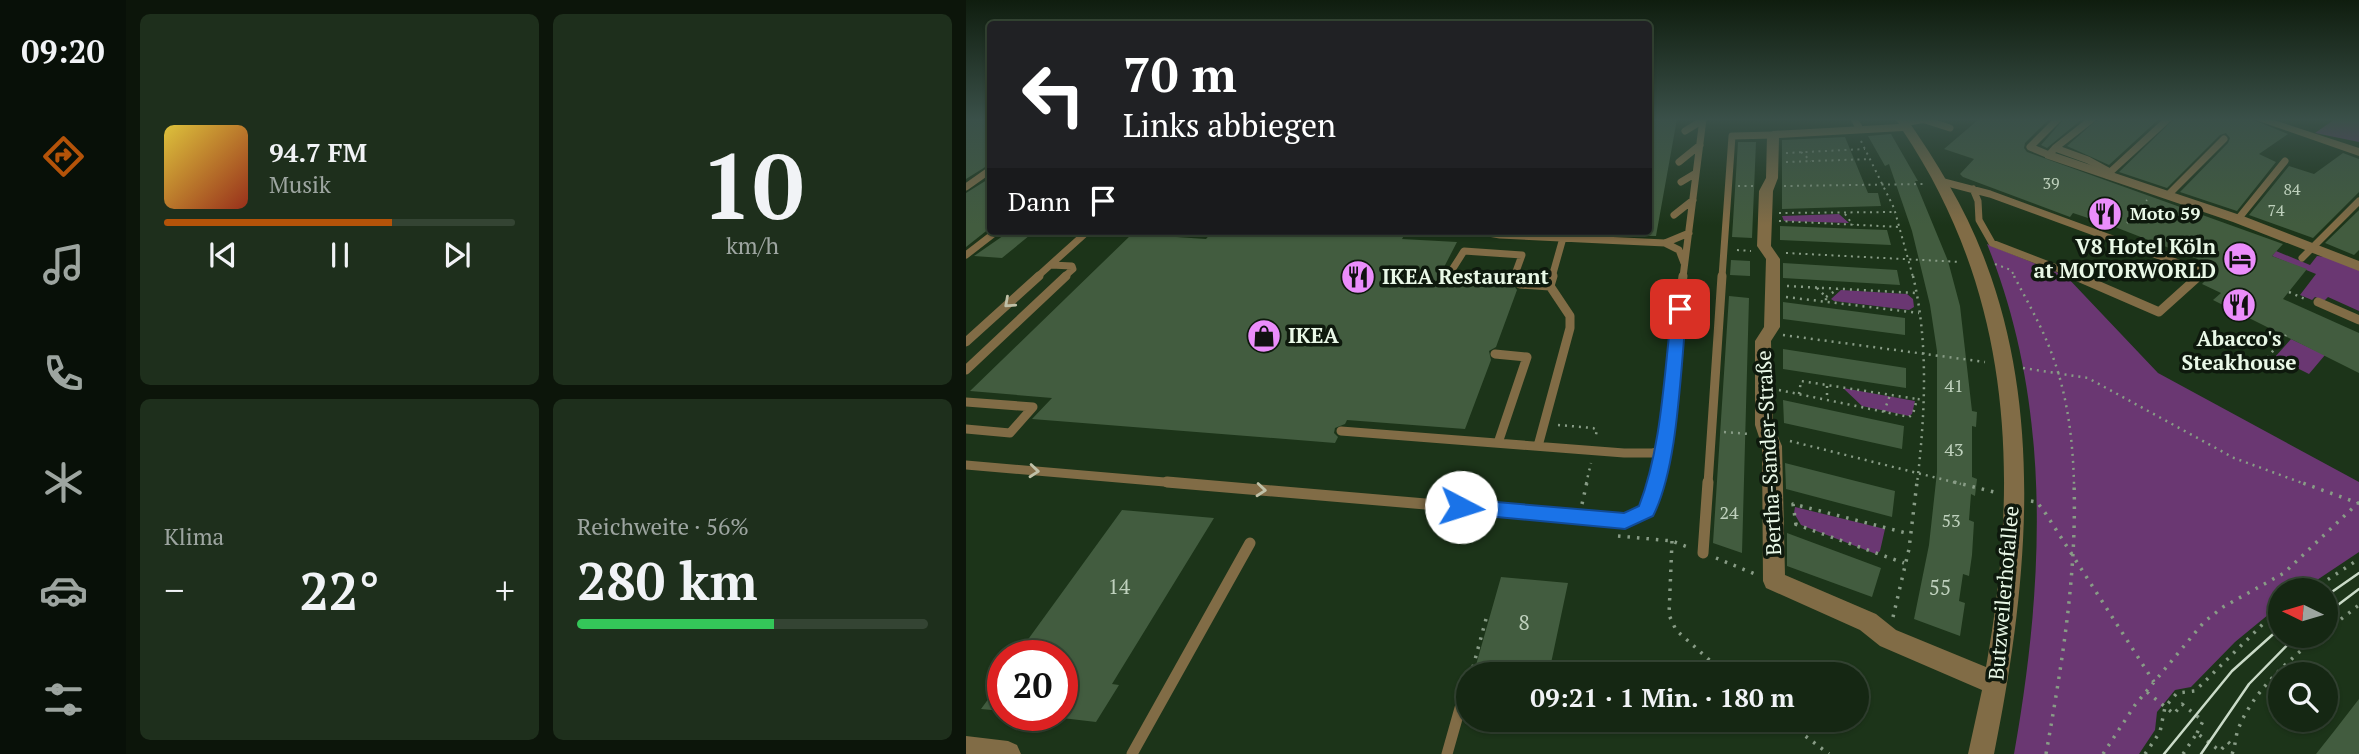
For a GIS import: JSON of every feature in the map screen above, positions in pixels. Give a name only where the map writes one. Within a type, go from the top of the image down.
[{"type":"street","name":"Bertha-Sander-Straße","points":[[1772,154],[1764,246],[1773,259],[1773,290],[1770,334],[1763,341],[1763,391],[1764,425],[1772,446],[1774,581],[1868,622],[1888,638],[1997,684]]},
{"type":"street","name":"Butzweilerhofallee","points":[[1923,154],[1941,183],[1978,263],[2014,366],[2014,527],[1997,684],[1981,754]]},
{"type":"street","points":[[2058,154],[2359,266]]},
{"type":"street","points":[[966,749],[1008,754]]},
{"type":"lane","points":[[1679,162],[1689,154]]},
{"type":"lane","points":[[966,465],[1625,521],[1647,511],[1656,486],[1663,450],[1699,154]]},
{"type":"lane","points":[[1703,553],[1731,154]]},
{"type":"lane","points":[[2108,174],[2130,154]]},
{"type":"lane","points":[[2168,195],[2209,154]]},
{"type":"lane","points":[[2238,219],[2286,161]]},
{"type":"lane","points":[[966,187],[987,172]]},
{"type":"lane","points":[[1681,182],[1696,173]]},
{"type":"lane","points":[[1941,183],[1973,189],[2203,272],[2159,312],[2097,284],[1992,243],[1979,220],[1978,201],[1973,189]]},
{"type":"lane","points":[[1674,215],[1693,200]]},
{"type":"lane","points":[[2302,258],[2359,201]]},
{"type":"lane","points":[[1665,243],[1689,233]]},
{"type":"lane","points":[[966,255],[991,235]]},
{"type":"lane","points":[[966,342],[1084,235]]},
{"type":"lane","points":[[1532,235],[1665,243],[1679,250],[1685,264]]},
{"type":"lane","points":[[1538,446],[1570,328],[1570,316],[1550,286],[1563,238]]},
{"type":"lane","points":[[1450,273],[1464,251],[1522,255],[1514,276]]},
{"type":"lane","points":[[966,370],[1073,269],[1072,266],[1051,265]]},
{"type":"lane","points":[[1520,284],[1550,286]]},
{"type":"lane","points":[[2318,302],[2359,320]]},
{"type":"lane","points":[[1495,354],[1527,357],[1498,443]]},
{"type":"lane","points":[[966,402],[1033,407],[1010,433],[966,429]]},
{"type":"lane","points":[[1341,431],[1593,451],[1652,453],[1663,450]]},
{"type":"lane","points":[[1132,754],[1250,543]]},
{"type":"lane","points":[[1447,754],[1456,722]]},
{"type":"path","points":[[1772,158],[1801,154]]},
{"type":"path","points":[[1796,162],[1802,154]]},
{"type":"path","points":[[1802,154],[1811,161]]},
{"type":"path","points":[[1868,154],[1900,227],[1917,293],[1923,354],[1924,400],[1919,472],[1910,534],[1888,638]]},
{"type":"path","points":[[1772,158],[1796,162],[1871,159]]},
{"type":"path","points":[[1729,185],[1768,187],[1941,183]]},
{"type":"path","points":[[1853,223],[1861,212]]},
{"type":"path","points":[[1765,217],[1895,212]]},
{"type":"path","points":[[1843,213],[1853,223]]},
{"type":"path","points":[[2127,223],[2136,213]]},
{"type":"path","points":[[1765,217],[1900,227]]},
{"type":"path","points":[[1724,249],[1995,264],[2011,270],[2058,372],[2071,436],[2073,555],[2062,666],[2046,754]]},
{"type":"path","points":[[1773,290],[1817,287],[1917,293]]},
{"type":"path","points":[[1817,287],[1826,297],[1826,302]]},
{"type":"path","points":[[1826,297],[1838,289]]},
{"type":"path","points":[[1773,290],[1826,302],[1919,313]]},
{"type":"path","points":[[2289,292],[2318,302]]},
{"type":"path","points":[[1770,334],[2088,378],[2234,458],[2359,503],[2284,573],[2223,607],[2204,622],[2147,691],[2103,754]]},
{"type":"path","points":[[2263,363],[2286,335]]},
{"type":"path","points":[[1799,394],[1801,381],[1924,400]]},
{"type":"path","points":[[1827,385],[1827,400]]},
{"type":"path","points":[[1763,391],[1799,394],[1912,416],[1917,399]]},
{"type":"path","points":[[1884,412],[1890,395]]},
{"type":"path","points":[[1557,416],[1557,425],[1597,430],[1579,517]]},
{"type":"path","points":[[1712,431],[1767,436],[2037,502],[2154,682]]},
{"type":"path","points":[[1796,525],[1793,504],[1910,534]]},
{"type":"path","points":[[1773,517],[1904,563]]},
{"type":"path","points":[[1617,536],[1672,541],[1774,581]]},
{"type":"path","points":[[1672,541],[1669,615],[1676,630],[1712,662]]},
{"type":"path","points":[[2330,578],[2359,559]]},
{"type":"path","points":[[2338,622],[2359,605]]},
{"type":"path","points":[[1474,662],[1486,619]]},
{"type":"path","points":[[2145,754],[2160,732],[2165,707],[2177,693],[2195,691],[2268,620]]},
{"type":"path","points":[[2232,754],[2238,728],[2260,695],[2304,648]]},
{"type":"path","points":[[2147,691],[2174,714],[2182,704],[2203,721],[2183,754]]},
{"type":"path","points":[[1800,732],[1829,754]]},
{"type":"path","points":[[2197,733],[2220,751],[2228,742],[2235,748]]},
{"type":"shaded area","points":[[1839,214],[1849,223],[1784,221],[1782,216]]},
{"type":"shaded area","points":[[1987,244],[2066,276],[2158,373],[2359,482],[2359,552],[2320,578],[2268,578],[2268,615],[2235,642],[2191,687],[2175,690],[2157,712],[2155,730],[2139,754],[2014,754],[2032,626],[2036,496],[2032,432],[2023,368],[2008,305]]},
{"type":"shaded area","points":[[2276,251],[2310,265],[2317,256],[2327,257],[2359,270],[2359,311],[2328,297],[2324,301],[2300,295],[2316,274],[2272,256]]},
{"type":"shaded area","points":[[1841,290],[1907,294],[1913,299],[1914,307],[1909,310],[1831,299]]},
{"type":"shaded area","points":[[2291,339],[2325,355],[2309,374],[2275,357]]},
{"type":"shaded area","points":[[1843,388],[1915,401],[1912,414],[1909,416],[1862,406]]},
{"type":"shaded area","points":[[1795,507],[1885,529],[1880,551],[1876,554],[1801,525],[1794,513]]},
{"type":"building","points":[[966,154],[987,154],[987,166],[966,179]]},
{"type":"building","points":[[1652,154],[1671,154],[1656,236],[1648,236],[1652,235]]},
{"type":"building","points":[[1737,154],[1755,154],[1752,238],[1732,237]]},
{"type":"building","points":[[1782,154],[1852,154],[1868,193],[1878,193],[1881,206],[1782,209]]},
{"type":"building","points":[[1878,154],[1903,154],[1918,181],[1915,181],[1948,261],[1960,306],[1972,411],[1977,412],[1976,427],[1972,426],[1972,477],[1977,479],[1975,496],[1971,494],[1969,520],[1974,522],[1972,555],[1969,576],[1963,574],[1959,601],[1965,603],[1960,636],[1914,619],[1929,545],[1937,472],[1937,351],[1930,305],[1912,231],[1889,164],[1885,166]]},
{"type":"building","points":[[1960,154],[2033,154],[2283,244],[2272,256],[2307,269],[2283,299],[2359,333],[2359,373],[2213,300],[2221,293],[2202,284],[2218,267],[2115,227],[2073,213],[2070,217],[1963,177],[1960,174],[1974,159]]},
{"type":"building","points":[[2085,154],[2121,154],[2109,165]]},
{"type":"building","points":[[2137,154],[2201,154],[2167,188],[2119,172]]},
{"type":"building","points":[[2217,154],[2259,154],[2276,162],[2237,211],[2180,192]]},
{"type":"building","points":[[2341,154],[2359,159],[2359,192],[2313,238],[2249,215],[2289,166],[2314,174]]},
{"type":"building","points":[[987,180],[987,230],[966,247],[966,193]]},
{"type":"building","points":[[2359,210],[2359,250],[2354,255],[2325,243]]},
{"type":"building","points":[[1780,226],[1887,230],[1891,245],[1780,240]]},
{"type":"building","points":[[1004,235],[1030,235],[1002,258],[974,256]]},
{"type":"building","name":"IKEA","points":[[1131,235],[1206,239],[1210,235],[1404,235],[1402,239],[1457,242],[1441,273],[1447,278],[1452,279],[1456,274],[1508,277],[1517,290],[1496,347],[1489,351],[1491,360],[1465,429],[1347,420],[1345,424],[1335,428],[1334,433],[1338,437],[1335,443],[1032,419],[1052,398],[970,391]]},
{"type":"building","points":[[1731,260],[1750,261],[1750,276],[1730,275]]},
{"type":"building","points":[[1783,263],[1897,270],[1900,285],[1783,278]]},
{"type":"building","points":[[1729,296],[1749,298],[1742,553],[1713,543]]},
{"type":"building","points":[[1783,302],[1905,318],[1905,335],[1783,319]]},
{"type":"building","points":[[1783,349],[1906,368],[1906,388],[1783,369]]},
{"type":"building","points":[[1783,400],[1904,426],[1902,449],[1784,423]]},
{"type":"building","points":[[1785,463],[1895,491],[1892,517],[1786,489]]},
{"type":"building","points":[[1122,510],[1214,518],[1112,684],[1119,685],[1096,722],[1078,720],[1078,640],[1028,640]]},
{"type":"building","points":[[1787,533],[1881,568],[1872,597],[1787,566]]},
{"type":"building","points":[[1501,577],[1568,583],[1551,662],[1477,662]]},
{"type":"building","points":[[2359,699],[2359,754],[2316,754],[2333,732],[2338,732],[2338,726]]},
{"type":"tram line","points":[[2338,588],[2359,573]]},
{"type":"tram line","points":[[2338,605],[2359,589]]},
{"type":"tram line","points":[[2164,754],[2232,671],[2268,639]]},
{"type":"tram line","points":[[2201,754],[2249,684],[2284,648]]},
{"type":"place","name":"Moto 59","points":[[2105,214]]},
{"type":"place","name":"V8 Hotel Köln at MOTORWORLD","points":[[2240,259]]},
{"type":"place","name":"IKEA Restaurant","points":[[1358,277]]},
{"type":"place","name":"Abacco's Steakhouse","points":[[2239,305]]},
{"type":"place","name":"IKEA","points":[[1264,336]]},
{"type":"route","points":[[1461,507],[1625,521],[1647,511],[1656,486],[1663,450],[1680,309]]}]
